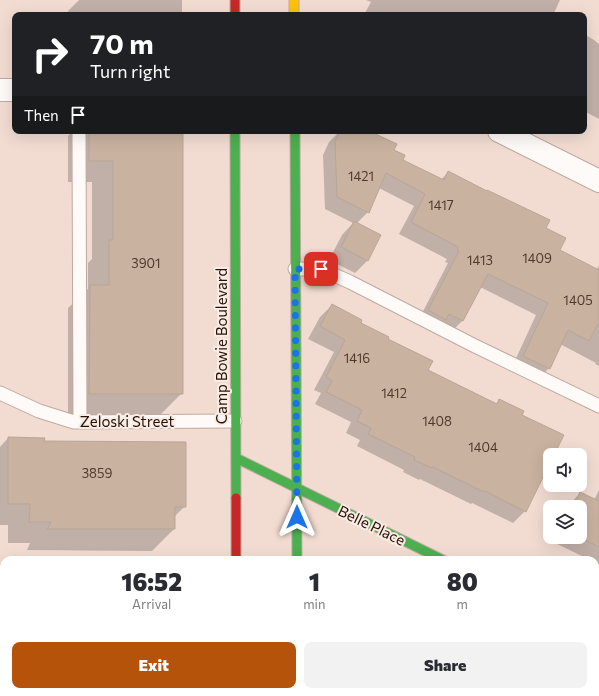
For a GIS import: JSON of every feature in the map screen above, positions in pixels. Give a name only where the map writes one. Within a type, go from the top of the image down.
[{"type":"main road","points":[[235,0],[235,12]]},
{"type":"main road","points":[[294,0],[294,12]]},
{"type":"main road","name":"Camp Bowie Boulevard","points":[[235,134],[236,556]]},
{"type":"main road","points":[[295,134],[297,556]]},
{"type":"main road","name":"Belle Place","points":[[236,458],[435,556]]},
{"type":"street","points":[[0,90],[12,90]]},
{"type":"street","points":[[504,134],[599,181]]},
{"type":"lane","points":[[79,134],[80,422]]},
{"type":"lane","points":[[295,269],[321,269],[350,282],[473,345],[599,406]]},
{"type":"lane","name":"Zeloski Street","points":[[0,393],[40,411],[74,422],[235,421]]},
{"type":"building","points":[[89,134],[183,134],[183,394],[89,394],[90,285],[109,285],[109,240],[113,240],[113,161],[89,161]]},
{"type":"building","points":[[339,134],[375,134],[397,144],[394,150],[405,155],[403,160],[444,180],[448,171],[550,220],[546,228],[566,238],[560,250],[599,270],[599,322],[589,341],[568,330],[550,369],[523,356],[548,303],[488,274],[463,321],[449,314],[446,320],[428,310],[459,251],[457,250],[458,247],[411,222],[425,194],[386,173],[369,213],[337,197],[335,142]]},
{"type":"building","points":[[354,221],[381,235],[368,261],[341,247]]},
{"type":"building","points":[[332,304],[362,320],[361,323],[389,337],[388,339],[433,361],[428,370],[497,404],[499,399],[524,411],[522,415],[564,435],[558,448],[543,448],[543,477],[526,512],[485,491],[484,492],[433,467],[432,468],[414,460],[415,457],[368,434],[371,428],[357,421],[362,410],[326,392],[332,381],[326,377],[345,340],[320,326]]},
{"type":"building","points":[[8,437],[45,438],[44,441],[186,442],[186,507],[175,507],[175,529],[47,529],[51,522],[29,522],[30,504],[8,504]]},
{"type":"building","points":[[580,492],[599,501],[599,547],[587,541],[587,500],[576,500]]},
{"type":"traffic: fast","points":[[235,134],[236,498]]},
{"type":"traffic: fast","points":[[295,134],[297,556]]},
{"type":"traffic: fast","points":[[236,458],[435,556]]},
{"type":"traffic: slow","points":[[294,0],[294,12]]},
{"type":"traffic: jam","points":[[235,0],[235,12]]},
{"type":"traffic: jam","points":[[236,498],[236,556]]},
{"type":"route","points":[[297,517],[295,269],[321,269]]}]
